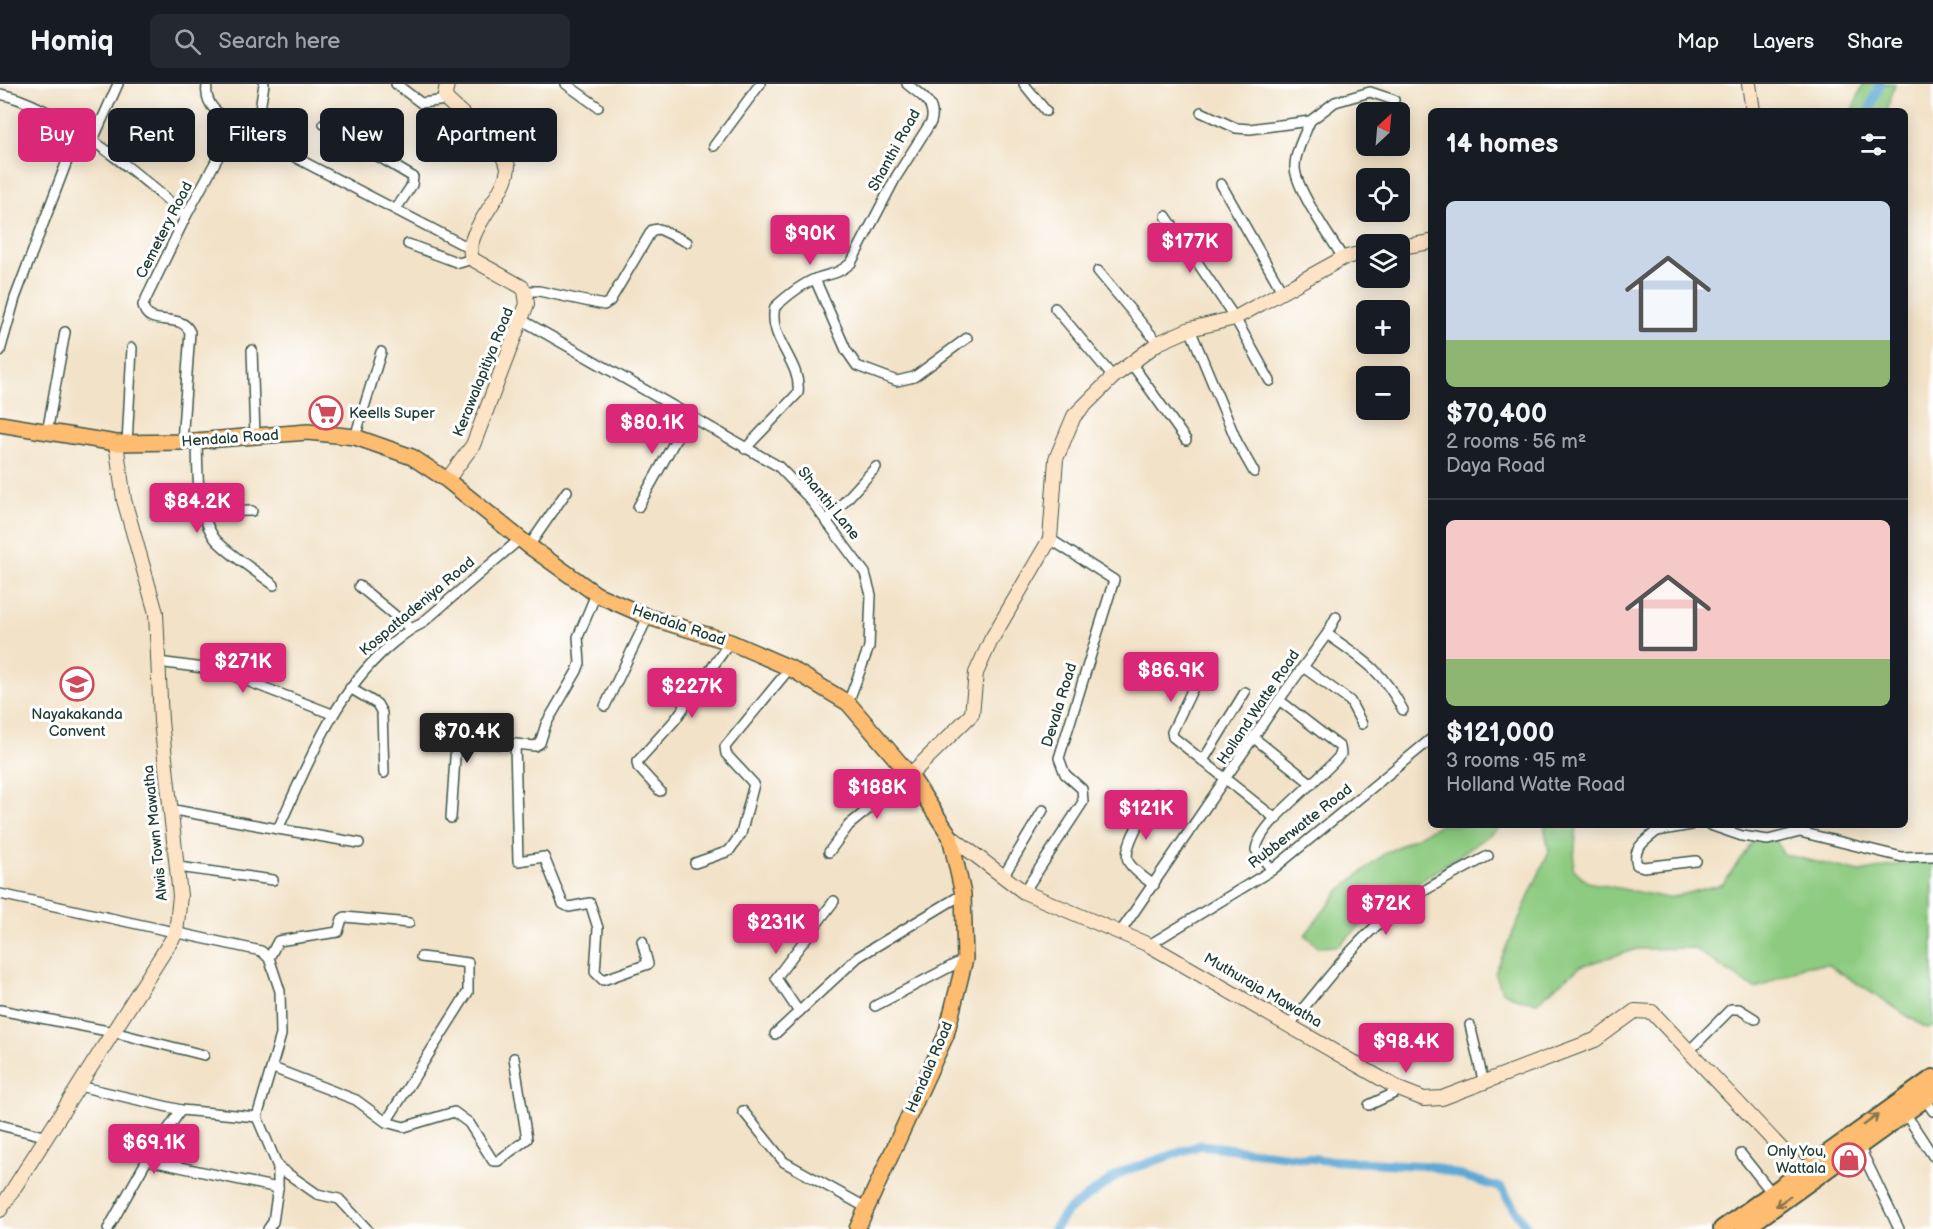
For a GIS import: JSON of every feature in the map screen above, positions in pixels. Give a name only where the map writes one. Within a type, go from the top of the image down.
[{"type":"highway","points":[[1744,1229],[1933,1078]]},
{"type":"highway","points":[[1722,1229],[1772,1193],[1808,1176],[1859,1146],[1905,1113],[1930,1101]]},
{"type":"main road","name":"Hendala Road","points":[[0,424],[121,443],[190,441],[309,432],[355,437],[412,458],[447,480],[524,543],[596,594],[648,617],[730,642],[790,669],[848,703],[910,775],[950,836],[963,894],[965,959],[946,1035],[857,1229]]},
{"type":"street","points":[[96,133],[118,84]]},
{"type":"street","points":[[207,84],[205,96],[212,108]]},
{"type":"street","points":[[260,108],[264,84]]},
{"type":"street","points":[[396,84],[421,102],[447,100]]},
{"type":"street","points":[[408,244],[459,263],[471,254],[474,238],[506,179],[508,166],[496,145],[447,100],[445,95],[447,84]]},
{"type":"street","points":[[566,84],[598,107]]},
{"type":"street","points":[[714,146],[760,84]]},
{"type":"street","name":"Shanthi Road","points":[[745,449],[798,393],[799,385],[772,325],[775,307],[793,291],[815,279],[839,273],[851,263],[896,177],[931,122],[932,105],[907,84]]},
{"type":"street","points":[[1024,84],[1046,111]]},
{"type":"street","points":[[1749,84],[1753,108]]},
{"type":"street","points":[[1201,112],[1236,128],[1250,129],[1310,121],[1335,102],[1370,92],[1394,100]]},
{"type":"street","points":[[0,94],[21,98],[38,108]]},
{"type":"street","points":[[1310,121],[1294,164],[1295,175],[1312,208],[1343,258]]},
{"type":"street","points":[[96,145],[131,168],[186,216]]},
{"type":"street","points":[[0,351],[15,298],[67,162]]},
{"type":"street","name":"Cemetery Road","points":[[190,441],[190,332],[185,323],[179,320],[153,319],[148,316],[143,305],[186,216],[215,162]]},
{"type":"street","points":[[307,162],[396,209],[471,254]]},
{"type":"street","points":[[388,162],[413,177],[412,185],[396,209]]},
{"type":"street","points":[[1221,184],[1283,292]]},
{"type":"street","points":[[1166,216],[1235,318],[1270,381]]},
{"type":"street","points":[[525,291],[539,291],[604,305],[609,302],[652,230],[659,230],[687,242]]},
{"type":"street","points":[[1410,245],[1428,242]]},
{"type":"street","name":"Kerawalapitiya Road","points":[[447,480],[473,445],[527,304],[525,291],[471,254]]},
{"type":"street","points":[[829,852],[849,825],[910,775],[972,714],[976,673],[991,640],[1050,539],[1056,459],[1074,416],[1113,377],[1158,343],[1190,329],[1235,318],[1343,258],[1356,255]]},
{"type":"street","points":[[1098,272],[1158,343]]},
{"type":"street","points":[[815,279],[850,358],[857,366],[867,370],[897,381],[905,381],[914,377],[967,338]]},
{"type":"street","points":[[1054,308],[1113,377]]},
{"type":"street","name":"Shanthi Lane","points":[[522,320],[778,466],[809,498],[866,573],[871,595],[868,646],[848,703]]},
{"type":"street","points":[[1190,329],[1237,442],[1254,472]]},
{"type":"street","points":[[46,433],[65,332]]},
{"type":"street","points":[[121,443],[132,348]]},
{"type":"street","points":[[252,350],[255,436]]},
{"type":"street","points":[[355,437],[381,352]]},
{"type":"street","points":[[1131,363],[1186,440]]},
{"type":"street","points":[[638,507],[689,417]]},
{"type":"street","points":[[190,441],[203,512],[213,538],[274,585]]},
{"type":"street","name":"Alwis Town Mawatha","points":[[0,1210],[176,933],[180,896],[169,809],[156,613],[124,500],[121,443]]},
{"type":"street","points":[[826,522],[876,467]]},
{"type":"street","name":"Kospattadeniya Road","points":[[278,829],[332,714],[373,660],[410,628],[421,624],[524,543],[567,491]]},
{"type":"street","points":[[203,512],[252,511]]},
{"type":"street","name":"Devala Road","points":[[1024,892],[1083,802],[1082,789],[1065,774],[1059,758],[1114,580],[1050,539]]},
{"type":"street","points":[[359,586],[410,628]]},
{"type":"street","points":[[451,818],[456,743],[536,746],[540,743],[546,724],[577,671],[578,638],[596,594]]},
{"type":"street","name":"Holland Watte Road","points":[[1122,931],[1279,700],[1327,634],[1336,616]]},
{"type":"street","points":[[605,706],[648,617]]},
{"type":"street","points":[[1327,634],[1378,670],[1389,683],[1403,710]]},
{"type":"street","points":[[660,791],[638,767],[637,762],[675,720],[730,642]]},
{"type":"street","points":[[158,662],[219,670],[332,714]]},
{"type":"street","points":[[1205,663],[1172,732],[1176,741],[1204,759],[1276,819]]},
{"type":"street","points":[[1303,667],[1350,702],[1362,724]]},
{"type":"street","points":[[695,863],[729,850],[741,834],[754,784],[726,754],[725,747],[790,669]]},
{"type":"street","points":[[350,688],[377,704],[382,713],[384,773]]},
{"type":"street","points":[[1204,759],[1245,692]]},
{"type":"street","points":[[1272,870],[1256,850],[1256,846],[1276,819],[1339,757],[1341,751],[1279,700]]},
{"type":"street","points":[[1254,738],[1312,784]]},
{"type":"street","name":"Rubberwatte Road","points":[[1149,945],[1272,870],[1428,741]]},
{"type":"street","points":[[515,744],[518,861],[544,857],[563,904],[569,907],[590,903],[598,928],[595,972],[598,978],[603,980],[648,964],[642,941]]},
{"type":"street","points":[[1154,885],[1133,868],[1127,854],[1129,844],[1156,794]]},
{"type":"street","points":[[169,809],[359,843]]},
{"type":"street","points":[[1003,877],[1043,810]]},
{"type":"street","points":[[1655,828],[1636,851],[1634,858],[1637,865],[1644,867],[1696,861]]},
{"type":"street","points":[[1719,828],[1742,836],[1768,840],[1801,829],[1902,857],[1933,856]]},
{"type":"street","name":"Muthuraja Mawatha","points":[[950,836],[1024,892],[1067,912],[1122,931],[1290,1024],[1401,1089],[1424,1099],[1442,1098],[1484,1084],[1595,1040],[1635,1011],[1652,1012],[1808,1176]]},
{"type":"street","points":[[1290,1024],[1365,937],[1389,915],[1414,897],[1488,856]]},
{"type":"street","points":[[178,867],[273,880]]},
{"type":"street","points":[[0,894],[261,951],[270,958],[280,991],[281,1035],[257,1117],[278,1167],[278,1188],[273,1222],[268,1229]]},
{"type":"street","points":[[776,1034],[858,957],[963,894]]},
{"type":"street","points":[[799,1012],[776,978],[834,901]]},
{"type":"street","points":[[270,958],[278,941],[338,932],[342,919],[345,917],[409,923]]},
{"type":"street","points":[[386,1122],[468,992],[468,963],[422,957]]},
{"type":"street","points":[[874,1006],[965,959]]},
{"type":"street","points":[[1689,1051],[1731,1009],[1739,1009],[1755,1019]]},
{"type":"street","points":[[0,1010],[113,1032],[204,1054]]},
{"type":"street","points":[[1470,1025],[1484,1084]]},
{"type":"street","points":[[273,1068],[356,1100],[386,1122],[404,1127],[454,1112],[469,1123],[488,1156],[493,1161],[498,1161],[527,1139],[514,1058]]},
{"type":"street","points":[[79,1086],[181,1110],[257,1117]]},
{"type":"street","points":[[1369,1105],[1401,1089]]},
{"type":"street","points":[[108,1229],[147,1160],[181,1110]]},
{"type":"street","points":[[743,1111],[784,1162],[867,1208]]},
{"type":"street","points":[[1905,1113],[1933,1156]]},
{"type":"street","points":[[0,1125],[48,1137]]},
{"type":"street","points":[[1859,1146],[1899,1229]]},
{"type":"street","points":[[1741,1154],[1772,1193]]},
{"type":"street","points":[[147,1160],[278,1188]]},
{"type":"street","points":[[278,1167],[317,1194],[339,1199],[367,1229]]},
{"type":"green space","points":[[1863,84],[1895,84],[1888,108],[1853,108]]},
{"type":"green space","points":[[1433,828],[1500,828],[1380,909],[1338,946],[1318,947],[1305,935],[1339,891],[1384,854]]},
{"type":"green space","points":[[1545,828],[1577,828],[1573,868],[1587,882],[1668,898],[1723,884],[1756,837],[1774,836],[1783,854],[1860,872],[1916,861],[1933,862],[1933,1027],[1926,1028],[1829,965],[1807,965],[1755,989],[1693,948],[1637,949],[1581,966],[1537,1002],[1518,999],[1502,991],[1495,973],[1549,851]]},
{"type":"waterway","points":[[1870,108],[1880,84]]},
{"type":"waterway","points":[[1054,1229],[1067,1211],[1122,1172],[1201,1145],[1324,1160],[1430,1166],[1501,1188],[1528,1229]]},
{"type":"place","name":"Keells Super","points":[[326,413]]},
{"type":"place","name":"Nayakakanda Convent","points":[[77,684]]},
{"type":"place","name":"Only You, Wattala","points":[[1849,1160]]}]
